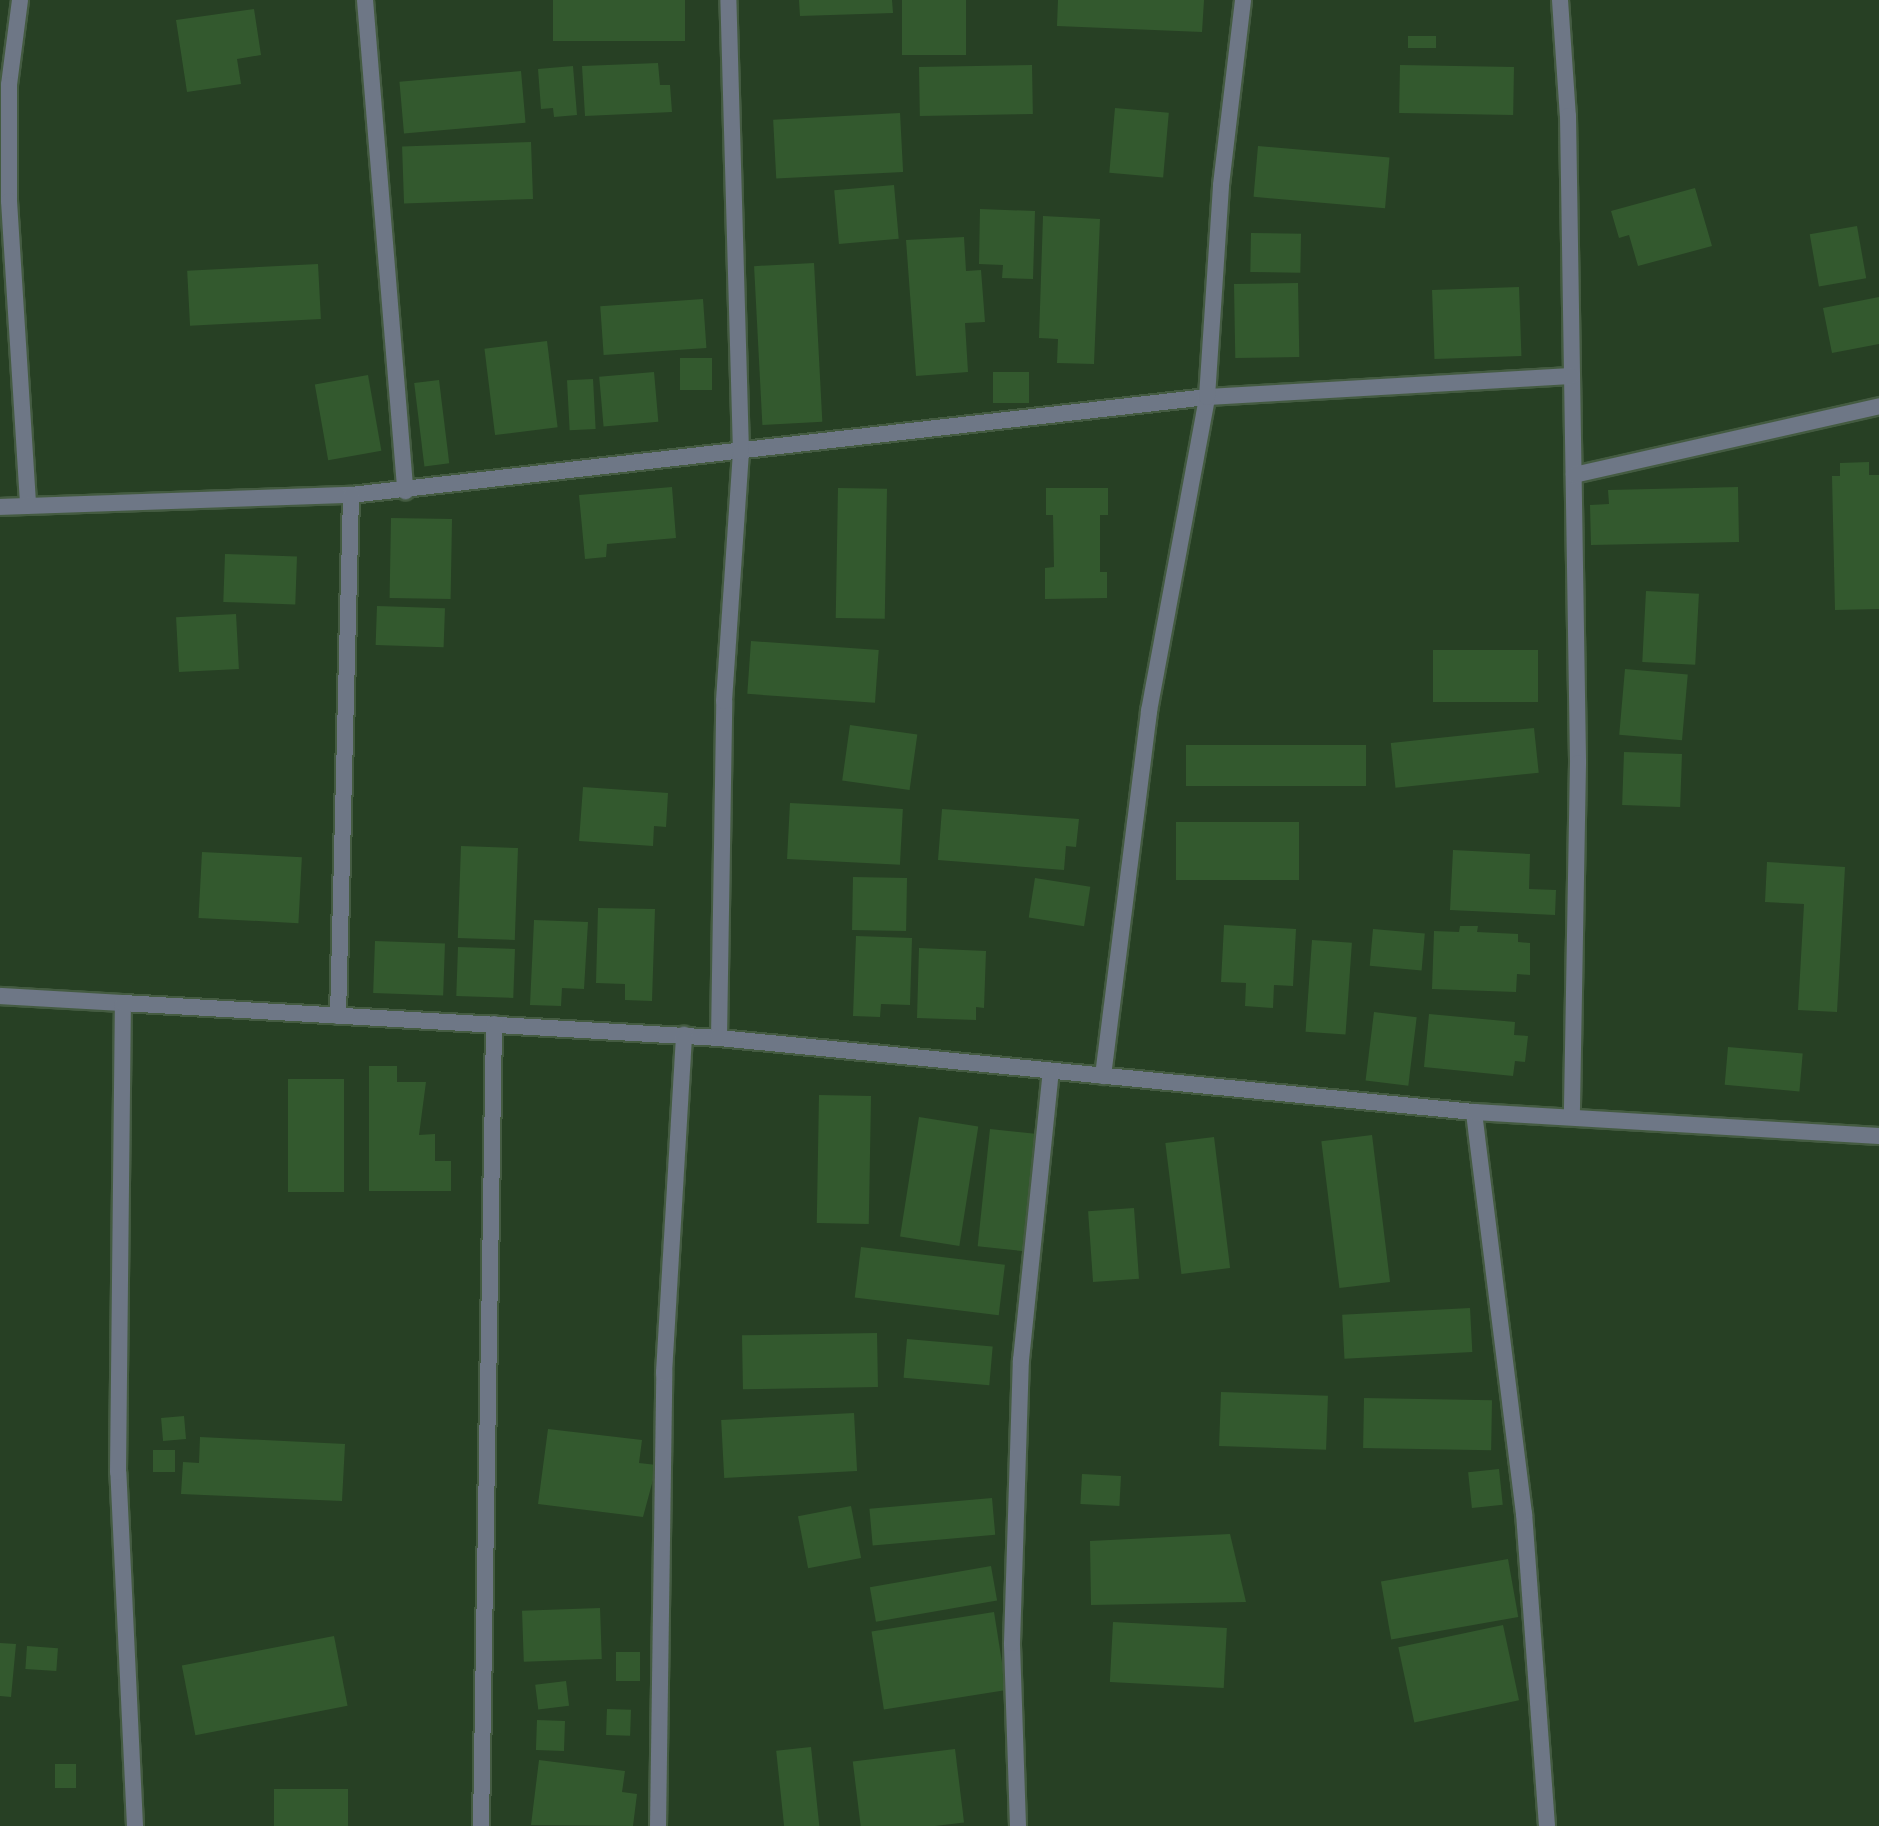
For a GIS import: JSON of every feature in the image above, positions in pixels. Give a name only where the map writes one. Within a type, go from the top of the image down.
[{"type":"street","points":[[20,0],[9,85],[9,201],[28,505]]},
{"type":"street","points":[[365,0],[405,491]]},
{"type":"street","points":[[719,1038],[724,701],[741,452],[728,0]]},
{"type":"street","points":[[1103,1076],[1149,711],[1207,397],[1221,185],[1243,0]]},
{"type":"street","points":[[1560,0],[1574,475],[1578,763],[1572,1116]]},
{"type":"street","points":[[0,507],[405,491],[1207,397],[1571,376]]},
{"type":"street","points":[[1574,475],[1879,406]]},
{"type":"street","points":[[338,1016],[351,495]]},
{"type":"street","points":[[0,996],[684,1035],[1474,1112],[1879,1136]]},
{"type":"street","points":[[123,1003],[118,1472],[135,1826]]},
{"type":"street","points":[[481,1826],[494,1024]]},
{"type":"street","points":[[658,1826],[664,1373],[684,1035]]},
{"type":"street","points":[[1018,1826],[1012,1643],[1021,1360],[1051,1072]]},
{"type":"street","points":[[1474,1112],[1524,1514],[1547,1826]]},
{"type":"building","points":[[553,0],[685,0],[685,41],[553,41]]},
{"type":"building","points":[[799,0],[892,0],[893,13],[800,16]]},
{"type":"building","points":[[902,0],[966,0],[966,55],[902,55]]},
{"type":"building","points":[[1058,0],[1204,0],[1202,32],[1057,26]]},
{"type":"building","points":[[254,9],[261,55],[237,59],[241,84],[187,92],[176,20]]},
{"type":"building","points":[[1408,36],[1436,36],[1436,48],[1408,48]]},
{"type":"building","points":[[658,63],[660,85],[670,85],[672,112],[585,116],[582,66]]},
{"type":"building","points":[[1032,65],[1033,114],[920,116],[919,67]]},
{"type":"building","points":[[1400,65],[1514,67],[1513,115],[1399,113]]},
{"type":"building","points":[[573,66],[577,115],[554,117],[553,108],[541,109],[538,69]]},
{"type":"building","points":[[521,71],[526,123],[404,133],[399,82]]},
{"type":"building","points":[[1115,108],[1169,113],[1163,177],[1109,173]]},
{"type":"building","points":[[900,113],[903,172],[776,179],[773,120]]},
{"type":"building","points":[[531,142],[533,199],[404,203],[402,147]]},
{"type":"building","points":[[1258,146],[1389,158],[1385,208],[1254,197]]},
{"type":"building","points":[[894,185],[899,239],[839,244],[834,190]]},
{"type":"building","points":[[1695,188],[1712,246],[1638,266],[1629,235],[1619,238],[1611,211]]},
{"type":"building","points":[[980,209],[1035,211],[1033,279],[1002,278],[1003,265],[979,264]]},
{"type":"building","points":[[1043,216],[1100,219],[1094,364],[1057,363],[1058,339],[1039,338]]},
{"type":"building","points":[[1857,226],[1866,278],[1819,287],[1810,234]]},
{"type":"building","points":[[1251,233],[1301,234],[1300,273],[1250,272]]},
{"type":"building","points":[[964,237],[966,271],[981,270],[985,322],[965,323],[968,372],[916,376],[906,240]]},
{"type":"building","points":[[814,263],[822,422],[762,425],[754,266]]},
{"type":"building","points":[[318,264],[321,319],[190,326],[187,271]]},
{"type":"building","points":[[1298,283],[1299,357],[1235,358],[1234,284]]},
{"type":"building","points":[[1519,287],[1521,356],[1434,359],[1432,290]]},
{"type":"building","points":[[1879,297],[1879,344],[1832,353],[1823,308]]},
{"type":"building","points":[[703,299],[706,348],[604,355],[600,306]]},
{"type":"building","points":[[547,341],[558,427],[495,435],[484,349]]},
{"type":"building","points":[[680,358],[712,358],[712,390],[680,390]]},
{"type":"building","points":[[654,372],[658,422],[604,427],[599,377]]},
{"type":"building","points":[[993,372],[1029,372],[1029,403],[993,403]]},
{"type":"building","points":[[368,375],[381,451],[328,460],[315,384]]},
{"type":"building","points":[[593,379],[596,429],[570,430],[567,380]]},
{"type":"building","points":[[439,380],[449,463],[424,466],[414,383]]},
{"type":"building","points":[[1869,462],[1869,475],[1879,475],[1879,609],[1835,610],[1832,476],[1840,476],[1840,463]]},
{"type":"building","points":[[672,487],[676,538],[607,544],[606,557],[585,559],[579,495]]},
{"type":"building","points":[[1738,487],[1739,542],[1591,545],[1590,505],[1609,504],[1608,490]]},
{"type":"building","points":[[838,488],[887,489],[885,619],[836,618]]},
{"type":"building","points":[[1046,488],[1108,488],[1108,515],[1100,515],[1100,572],[1107,572],[1107,598],[1045,599],[1045,568],[1054,567],[1053,515],[1046,515]]},
{"type":"building","points":[[391,518],[452,519],[451,599],[390,598]]},
{"type":"building","points":[[225,554],[297,557],[295,604],[223,602]]},
{"type":"building","points":[[1646,591],[1699,594],[1695,665],[1642,662]]},
{"type":"building","points":[[377,606],[445,608],[444,647],[376,645]]},
{"type":"building","points":[[236,614],[239,669],[179,672],[176,617]]},
{"type":"building","points":[[751,641],[879,650],[875,703],[747,694]]},
{"type":"building","points":[[1433,650],[1538,650],[1538,702],[1433,702]]},
{"type":"building","points":[[1625,669],[1688,674],[1682,740],[1619,735]]},
{"type":"building","points":[[850,725],[917,734],[910,790],[842,780]]},
{"type":"building","points":[[1534,728],[1539,773],[1395,788],[1391,743]]},
{"type":"building","points":[[1186,745],[1366,745],[1366,786],[1186,786]]},
{"type":"building","points":[[1624,752],[1682,754],[1680,807],[1622,805]]},
{"type":"building","points":[[583,787],[668,793],[666,827],[654,826],[653,846],[579,841]]},
{"type":"building","points":[[790,803],[903,809],[900,865],[787,859]]},
{"type":"building","points":[[942,809],[1079,819],[1076,847],[1066,846],[1064,870],[938,860]]},
{"type":"building","points":[[1176,822],[1299,822],[1299,880],[1176,880]]},
{"type":"building","points":[[461,846],[518,848],[515,940],[458,938]]},
{"type":"building","points":[[1453,850],[1530,854],[1529,889],[1556,890],[1555,915],[1450,910]]},
{"type":"building","points":[[202,852],[302,857],[298,923],[199,918]]},
{"type":"building","points":[[1767,862],[1845,867],[1837,1012],[1798,1010],[1804,904],[1765,902]]},
{"type":"building","points":[[853,877],[907,878],[906,931],[852,930]]},
{"type":"building","points":[[1035,878],[1090,887],[1084,926],[1029,918]]},
{"type":"building","points":[[598,908],[655,909],[652,1001],[625,1000],[625,984],[596,983]]},
{"type":"building","points":[[534,920],[588,922],[584,989],[562,988],[561,1006],[530,1005]]},
{"type":"building","points":[[1224,925],[1296,929],[1293,986],[1274,985],[1273,1008],[1245,1006],[1246,983],[1221,982]]},
{"type":"building","points":[[1460,926],[1478,926],[1477,932],[1518,934],[1518,942],[1530,943],[1530,975],[1517,974],[1516,992],[1432,989],[1434,931],[1459,932]]},
{"type":"building","points":[[1373,929],[1425,934],[1422,970],[1370,966]]},
{"type":"building","points":[[856,936],[912,938],[910,1005],[881,1004],[880,1017],[853,1016]]},
{"type":"building","points":[[1312,940],[1352,943],[1345,1035],[1306,1032]]},
{"type":"building","points":[[375,941],[445,943],[443,995],[373,993]]},
{"type":"building","points":[[458,947],[515,949],[513,998],[456,996]]},
{"type":"building","points":[[919,948],[986,951],[984,1008],[976,1007],[976,1020],[917,1018]]},
{"type":"building","points":[[1374,1012],[1417,1017],[1408,1086],[1366,1080]]},
{"type":"building","points":[[1429,1014],[1515,1022],[1514,1035],[1528,1036],[1525,1062],[1515,1061],[1513,1076],[1424,1067]]},
{"type":"building","points":[[1728,1047],[1803,1054],[1799,1091],[1725,1085]]},
{"type":"building","points":[[369,1066],[397,1066],[397,1082],[426,1082],[419,1135],[435,1134],[435,1161],[451,1161],[451,1191],[369,1191]]},
{"type":"building","points":[[288,1079],[344,1079],[344,1192],[288,1192]]},
{"type":"building","points":[[819,1095],[871,1096],[869,1224],[817,1223]]},
{"type":"building","points":[[919,1117],[978,1126],[959,1246],[900,1237]]},
{"type":"building","points":[[990,1129],[1040,1134],[1027,1252],[978,1246]]},
{"type":"building","points":[[1372,1135],[1390,1282],[1339,1288],[1321,1141]]},
{"type":"building","points":[[1214,1137],[1230,1268],[1181,1274],[1165,1143]]},
{"type":"building","points":[[1134,1208],[1139,1279],[1093,1282],[1088,1211]]},
{"type":"building","points":[[861,1247],[1005,1265],[999,1315],[855,1298]]},
{"type":"building","points":[[1470,1308],[1472,1352],[1344,1359],[1342,1315]]},
{"type":"building","points":[[877,1333],[878,1387],[743,1389],[742,1335]]},
{"type":"building","points":[[907,1339],[993,1346],[989,1385],[904,1378]]},
{"type":"building","points":[[1221,1392],[1328,1396],[1326,1450],[1219,1446]]},
{"type":"building","points":[[1364,1398],[1492,1400],[1491,1450],[1363,1448]]},
{"type":"building","points":[[854,1413],[857,1471],[724,1478],[721,1420]]},
{"type":"building","points":[[184,1416],[186,1439],[163,1441],[161,1418]]},
{"type":"building","points":[[548,1429],[642,1440],[639,1463],[657,1465],[643,1517],[538,1504]]},
{"type":"building","points":[[200,1437],[345,1444],[342,1501],[181,1494],[183,1462],[199,1463]]},
{"type":"building","points":[[153,1450],[175,1450],[175,1472],[153,1472]]},
{"type":"building","points":[[1499,1469],[1503,1505],[1472,1508],[1468,1472]]},
{"type":"building","points":[[1082,1474],[1121,1476],[1119,1506],[1080,1504]]},
{"type":"building","points":[[992,1498],[995,1535],[873,1546],[869,1509]]},
{"type":"building","points":[[851,1506],[861,1558],[808,1568],[798,1516]]},
{"type":"building","points":[[1230,1534],[1246,1602],[1091,1605],[1090,1541]]},
{"type":"building","points":[[1508,1559],[1518,1617],[1391,1640],[1381,1581]]},
{"type":"building","points":[[991,1566],[997,1600],[876,1622],[870,1587]]},
{"type":"building","points":[[600,1608],[602,1659],[524,1662],[522,1611]]},
{"type":"building","points":[[994,1612],[1006,1690],[884,1709],[872,1631]]},
{"type":"building","points":[[1113,1622],[1227,1628],[1224,1688],[1110,1682]]},
{"type":"building","points":[[1503,1625],[1519,1700],[1414,1723],[1398,1647]]},
{"type":"building","points":[[334,1636],[348,1706],[195,1735],[182,1666]]},
{"type":"building","points":[[0,1643],[16,1644],[11,1697],[0,1696]]},
{"type":"building","points":[[27,1646],[58,1648],[56,1671],[25,1669]]},
{"type":"building","points":[[616,1652],[640,1652],[640,1681],[616,1681]]},
{"type":"building","points":[[566,1681],[569,1706],[538,1710],[535,1685]]},
{"type":"building","points":[[607,1709],[631,1710],[630,1736],[606,1735]]},
{"type":"building","points":[[537,1720],[565,1721],[564,1751],[536,1750]]},
{"type":"building","points":[[811,1747],[819,1826],[784,1826],[776,1751]]},
{"type":"building","points":[[955,1749],[964,1822],[935,1826],[861,1826],[853,1762]]},
{"type":"building","points":[[539,1760],[625,1771],[622,1792],[637,1794],[633,1826],[531,1825]]},
{"type":"building","points":[[55,1764],[76,1764],[76,1788],[55,1788]]},
{"type":"building","points":[[274,1789],[348,1789],[348,1826],[274,1826]]}]
